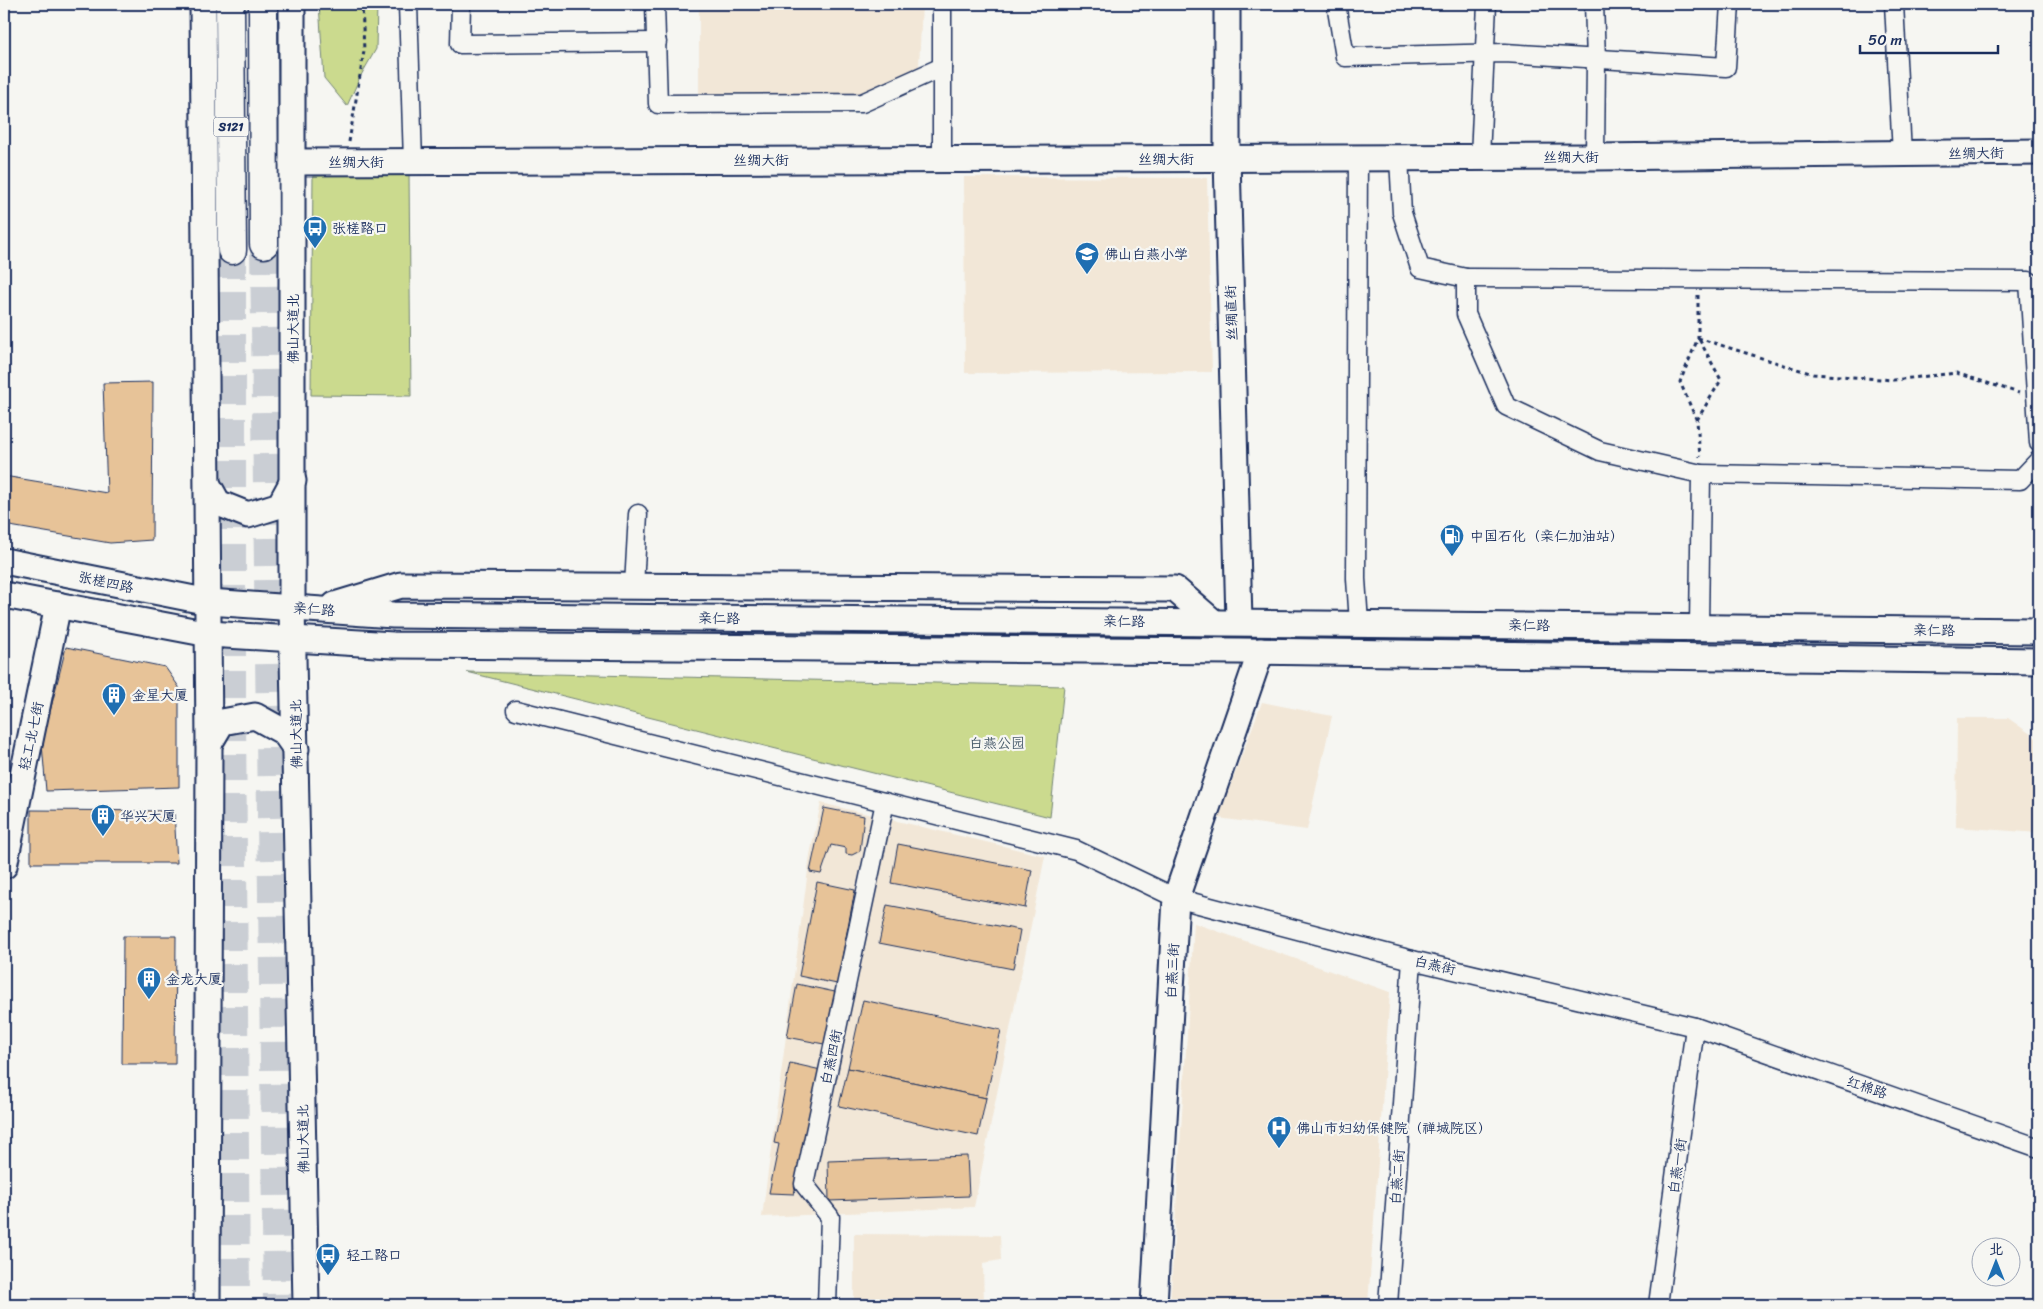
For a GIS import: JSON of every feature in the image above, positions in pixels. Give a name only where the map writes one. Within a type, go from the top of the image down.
[{"type":"highway","name":"S121","points":[[230,4],[232,250]]},
{"type":"highway","name":"S121","points":[[263,4],[264,244]]},
{"type":"main road","points":[[203,4],[209,602],[207,1305]]},
{"type":"main road","name":"佛山大道北","points":[[292,4],[292,607],[306,1305]]},
{"type":"main road","name":"丝绸直街","points":[[1227,4],[1227,158],[1239,622]]},
{"type":"main road","name":"丝绸大街","points":[[292,162],[1595,157],[2039,152]]},
{"type":"main road","points":[[208,485],[218,503],[248,515],[280,505],[293,481]]},
{"type":"main road","name":"张槎四路","points":[[4,561],[209,602]]},
{"type":"main road","points":[[320,609],[401,585],[1175,589],[1213,622]]},
{"type":"main road","points":[[4,595],[209,634]]},
{"type":"main road","name":"亲仁路","points":[[209,602],[393,615],[2039,631]]},
{"type":"main road","name":"轻工北七街","points":[[4,866],[58,606]]},
{"type":"main road","name":"亲仁路","points":[[209,634],[393,645],[1261,651],[2039,661]]},
{"type":"main road","name":"白燕三街","points":[[1154,1305],[1176,898],[1261,651]]},
{"type":"main road","points":[[209,744],[222,722],[255,716],[284,732],[296,749]]},
{"type":"street","points":[[408,4],[413,162]]},
{"type":"street","points":[[461,4],[460,44],[656,42]]},
{"type":"street","points":[[656,4],[658,104],[862,103],[942,66]]},
{"type":"street","points":[[942,4],[942,159]]},
{"type":"street","points":[[1336,4],[1345,57],[1505,53],[1726,66],[1730,4]]},
{"type":"street","points":[[1480,157],[1487,4]]},
{"type":"street","points":[[1594,4],[1596,59],[1595,157]]},
{"type":"street","points":[[1894,4],[1902,154]]},
{"type":"street","points":[[1358,158],[1356,579],[1359,623]]},
{"type":"street","points":[[1399,158],[1402,213],[1420,268],[1466,278],[2030,281],[2039,444]]},
{"type":"street","points":[[1466,278],[1466,314],[1506,406],[1600,451],[1702,474],[2020,480],[2039,460]]},
{"type":"street","points":[[1699,627],[1702,474]]},
{"type":"street","points":[[634,586],[638,514]]},
{"type":"street","name":"白燕街","points":[[516,710],[1076,850],[1176,898],[1412,960],[1695,1027]]},
{"type":"street","name":"白燕四街","points":[[827,1305],[830,1217],[804,1184],[885,802]]},
{"type":"street","name":"白燕二街","points":[[1388,1305],[1412,960]]},
{"type":"street","name":"红棉路","points":[[1695,1027],[2039,1148]]},
{"type":"street","name":"白燕一街","points":[[1658,1305],[1695,1027]]},
{"type":"path","points":[[346,162],[364,51],[362,4]]},
{"type":"path","points":[[1698,279],[1698,338],[1680,382],[1697,421],[1702,474]]},
{"type":"path","points":[[1698,338],[1813,374],[1893,380],[1956,373],[2036,398]]},
{"type":"path","points":[[1697,421],[1721,380],[1698,338]]},
{"type":"shaded area","points":[[699,4],[922,4],[919,67],[862,97],[699,97]]},
{"type":"shaded area","name":"佛山白燕小学","points":[[964,177],[1207,178],[1212,372],[965,373]]},
{"type":"shaded area","points":[[1262,702],[1332,716],[1307,830],[1218,818]]},
{"type":"shaded area","points":[[1957,718],[2008,718],[2039,740],[2039,833],[1956,827]]},
{"type":"shaded area","points":[[821,803],[1045,856],[974,1207],[762,1217],[810,855]]},
{"type":"shaded area","name":"佛山市妇幼保健院（禅城院区）","points":[[1194,923],[1390,992],[1368,1305],[1170,1305]]},
{"type":"shaded area","points":[[854,1234],[1000,1235],[1001,1260],[983,1263],[984,1305],[854,1305]]},
{"type":"green space","points":[[319,4],[377,4],[376,49],[360,77],[347,106],[324,78]]},
{"type":"green space","points":[[409,172],[411,396],[311,395],[313,176]]},
{"type":"green space","name":"白燕公园","points":[[467,672],[1064,686],[1050,817]]},
{"type":"building","points":[[153,382],[152,540],[110,543],[4,525],[4,476],[107,493],[103,383]]},
{"type":"building","name":"金星大厦","points":[[66,647],[165,667],[179,687],[179,787],[46,791],[42,744]]},
{"type":"building","points":[[824,808],[864,816],[860,851],[852,855],[846,854],[846,848],[831,845],[821,874],[810,872]]},
{"type":"building","name":"华兴大厦","points":[[31,810],[174,811],[177,863],[31,863]]},
{"type":"building","points":[[898,844],[1032,870],[1025,908],[891,883]]},
{"type":"building","points":[[817,882],[855,890],[837,984],[799,976]]},
{"type":"building","points":[[887,905],[1020,930],[1013,969],[879,943]]},
{"type":"building","name":"金龙大厦","points":[[123,936],[176,936],[175,1064],[122,1064]]},
{"type":"building","points":[[797,984],[835,992],[824,1044],[787,1037]]},
{"type":"building","points":[[863,1000],[1001,1030],[986,1098],[848,1068]]},
{"type":"building","points":[[790,1063],[821,1070],[794,1194],[769,1193],[779,1144],[774,1143]]},
{"type":"building","points":[[848,1068],[986,1098],[978,1136],[839,1106]]},
{"type":"building","points":[[967,1156],[969,1196],[829,1201],[828,1161]]},
{"type":"tunnel","points":[[264,244],[277,1305]]},
{"type":"tunnel","points":[[232,250],[232,708],[236,1305]]},
{"type":"place","name":"张槎路口","points":[[315,249]]},
{"type":"place","name":"佛山白燕小学","points":[[1087,275]]},
{"type":"place","name":"中国石化（亲仁加油站）","points":[[1452,557]]},
{"type":"place","name":"金星大厦","points":[[114,716]]},
{"type":"place","name":"华兴大厦","points":[[103,837]]},
{"type":"place","name":"金龙大厦","points":[[149,1000]]},
{"type":"place","name":"佛山市妇幼保健院（禅城院区）","points":[[1279,1149]]},
{"type":"place","name":"轻工路口","points":[[328,1276]]}]
